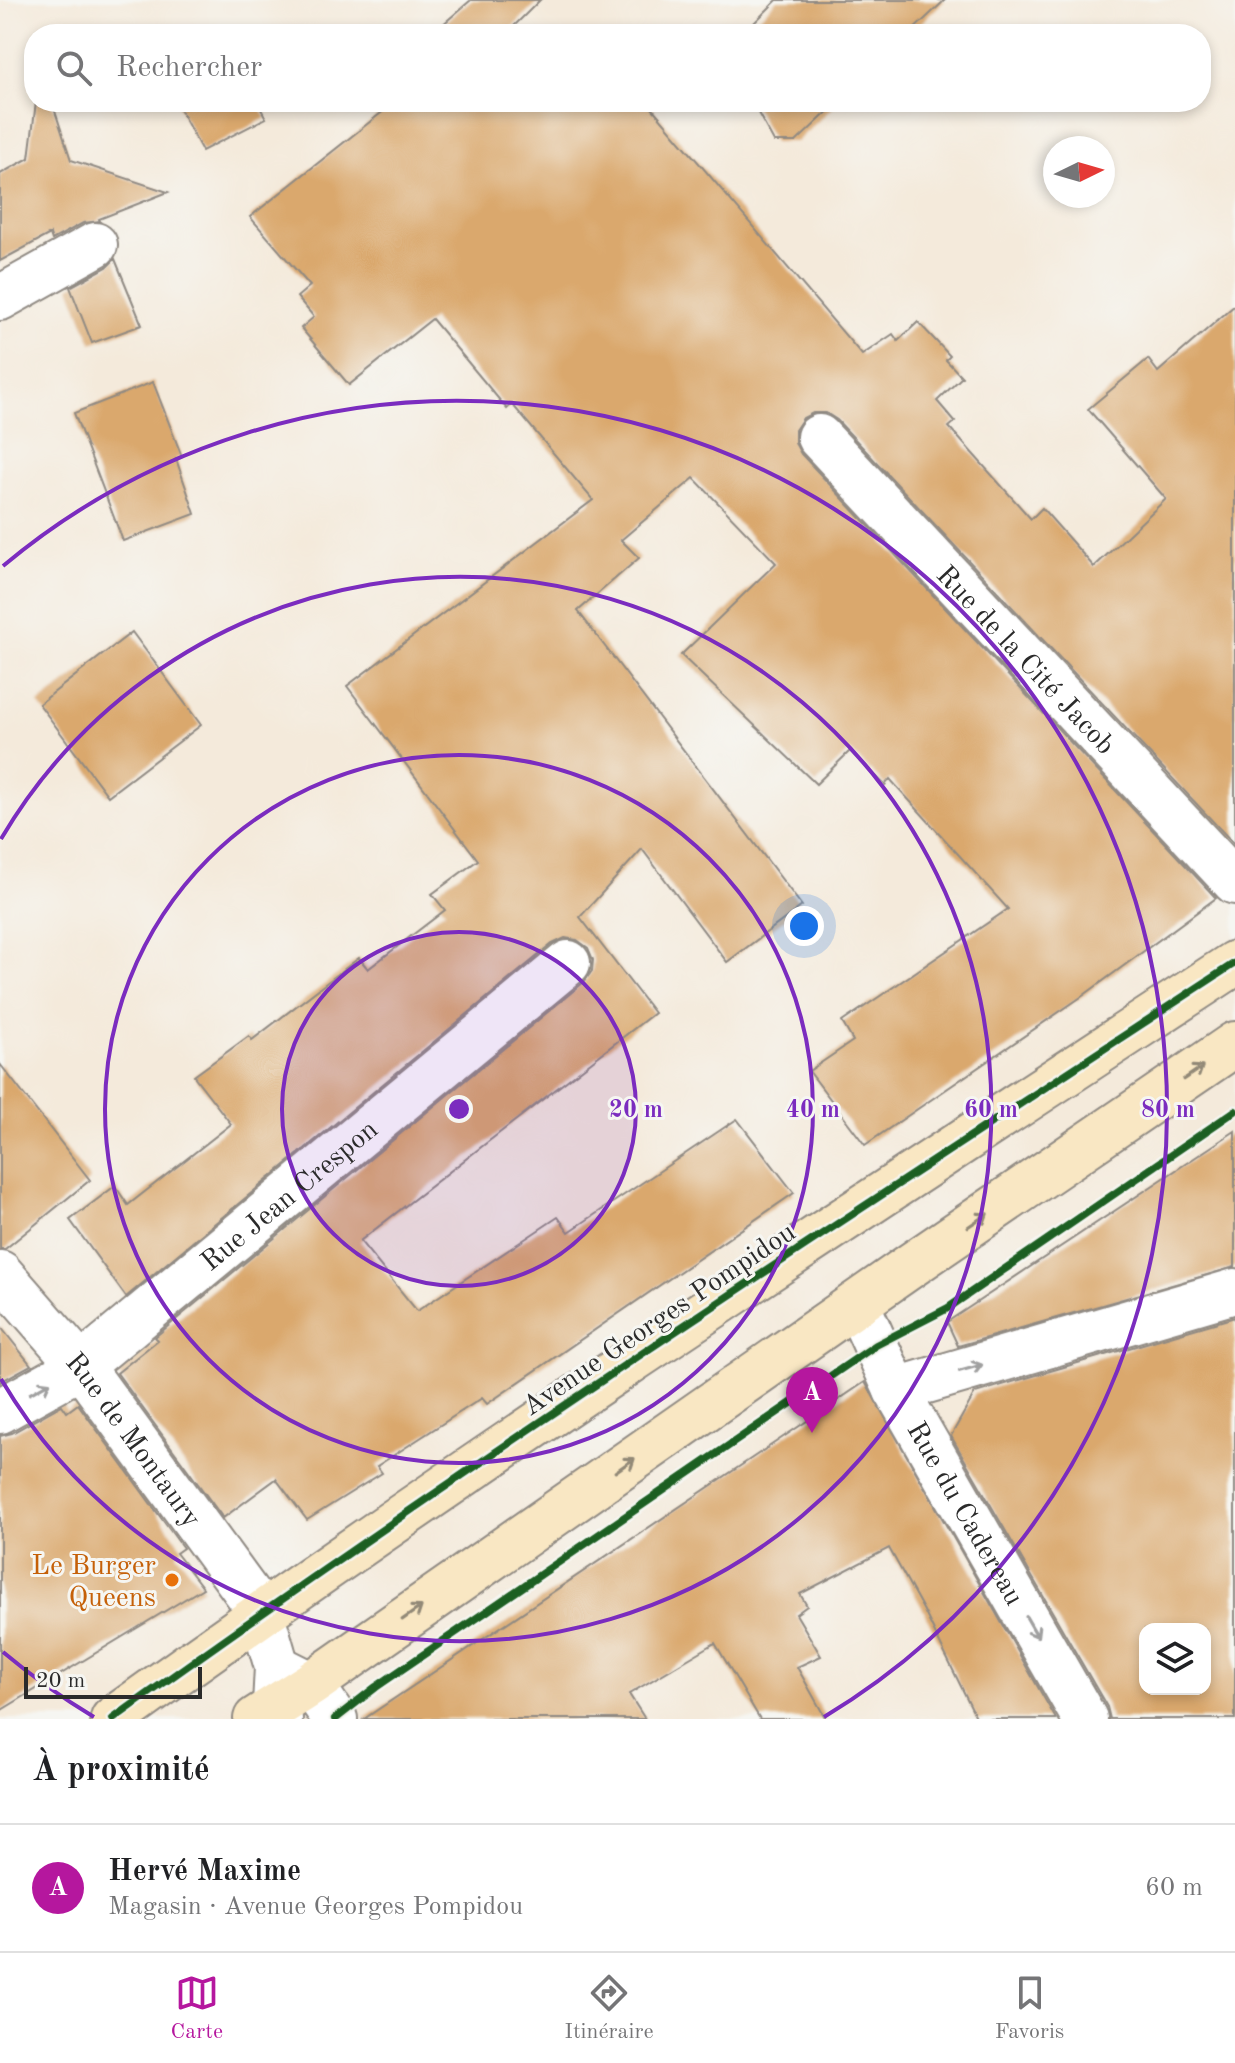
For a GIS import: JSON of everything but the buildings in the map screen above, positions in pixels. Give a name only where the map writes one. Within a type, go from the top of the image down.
[{"type":"main road","name":"Avenue Georges Pompidou","points":[[113,1719],[261,1612],[874,1199],[1235,963]]},
{"type":"main road","points":[[280,1699],[1235,1044]]},
{"type":"street","points":[[0,298],[95,245]]},
{"type":"street","name":"Rue de la Cité Jacob","points":[[819,437],[1235,882]]},
{"type":"street","name":"Rue Jean Crespon","points":[[0,1411],[81,1366],[568,963]]},
{"type":"street","name":"Rue de Montaury","points":[[0,1273],[81,1366],[261,1612]]},
{"type":"street","points":[[896,1390],[1235,1291]]},
{"type":"street","name":"Rue du Cadereau","points":[[857,1304],[896,1390],[1085,1719]]},
{"type":"street","points":[[261,1612],[280,1699],[335,1719]]},
{"type":"cycle path","points":[[113,1719],[529,1429],[1235,963]]},
{"type":"cycle path","points":[[335,1719],[376,1687],[876,1345],[948,1308],[1235,1111]]},
{"type":"place","name":"Hervé Maxime","points":[[812,1433]]},
{"type":"place","name":"Le Burger Queens","points":[[172,1580]]}]
